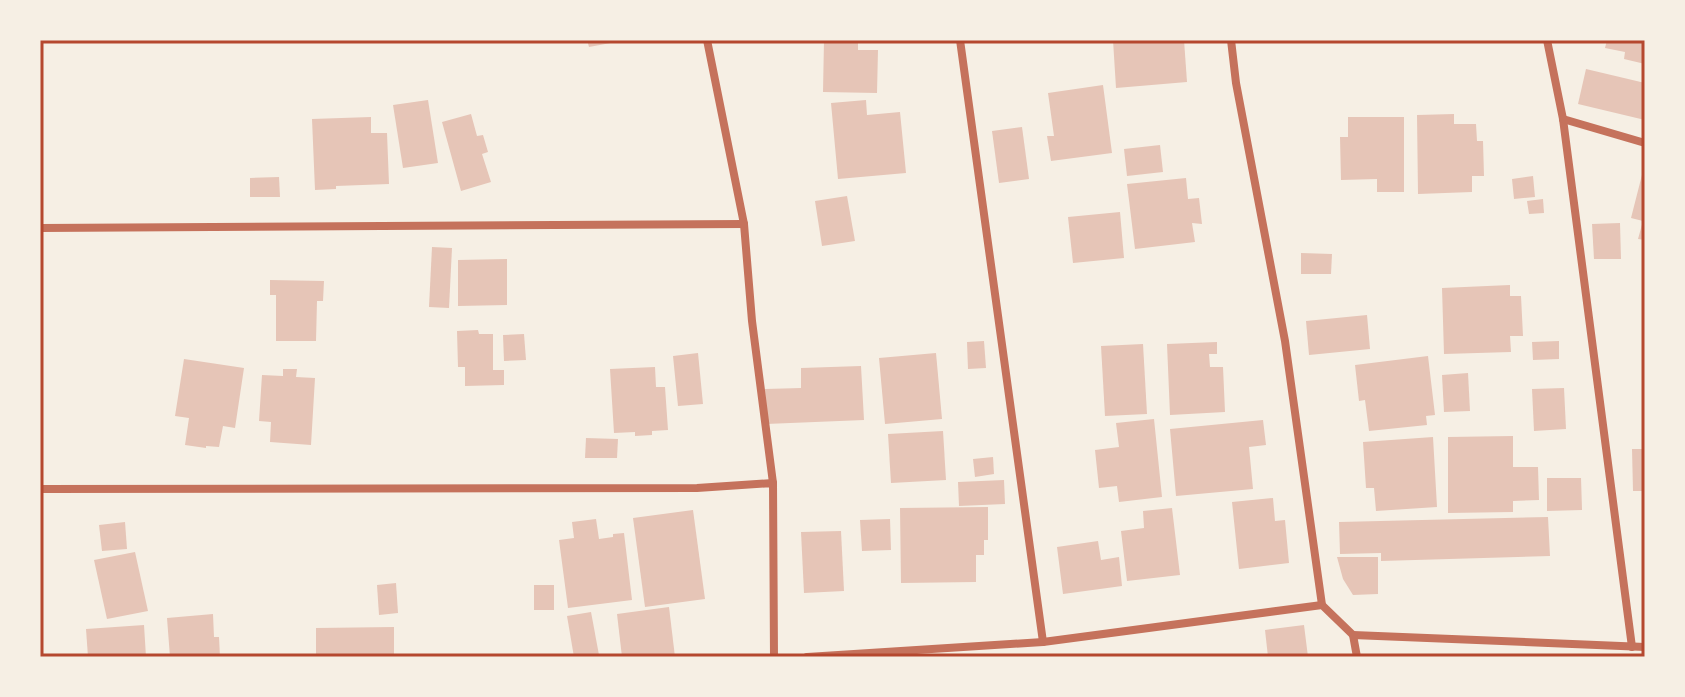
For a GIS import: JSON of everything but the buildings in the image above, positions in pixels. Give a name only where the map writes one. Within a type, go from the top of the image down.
[{"type":"street","points":[[707,40],[744,224],[752,321],[773,483],[774,657]]},
{"type":"street","points":[[960,40],[1043,642]]},
{"type":"street","points":[[1231,40],[1236,83],[1285,341],[1322,605],[1353,635],[1357,657]]},
{"type":"street","points":[[1547,40],[1563,119],[1632,647]]},
{"type":"street","points":[[1563,119],[1645,143]]},
{"type":"street","points":[[40,228],[744,224]]},
{"type":"street","points":[[40,489],[697,488],[773,483]]},
{"type":"street","points":[[807,657],[1043,642],[1322,605]]},
{"type":"street","points":[[1353,635],[1645,647]]}]
